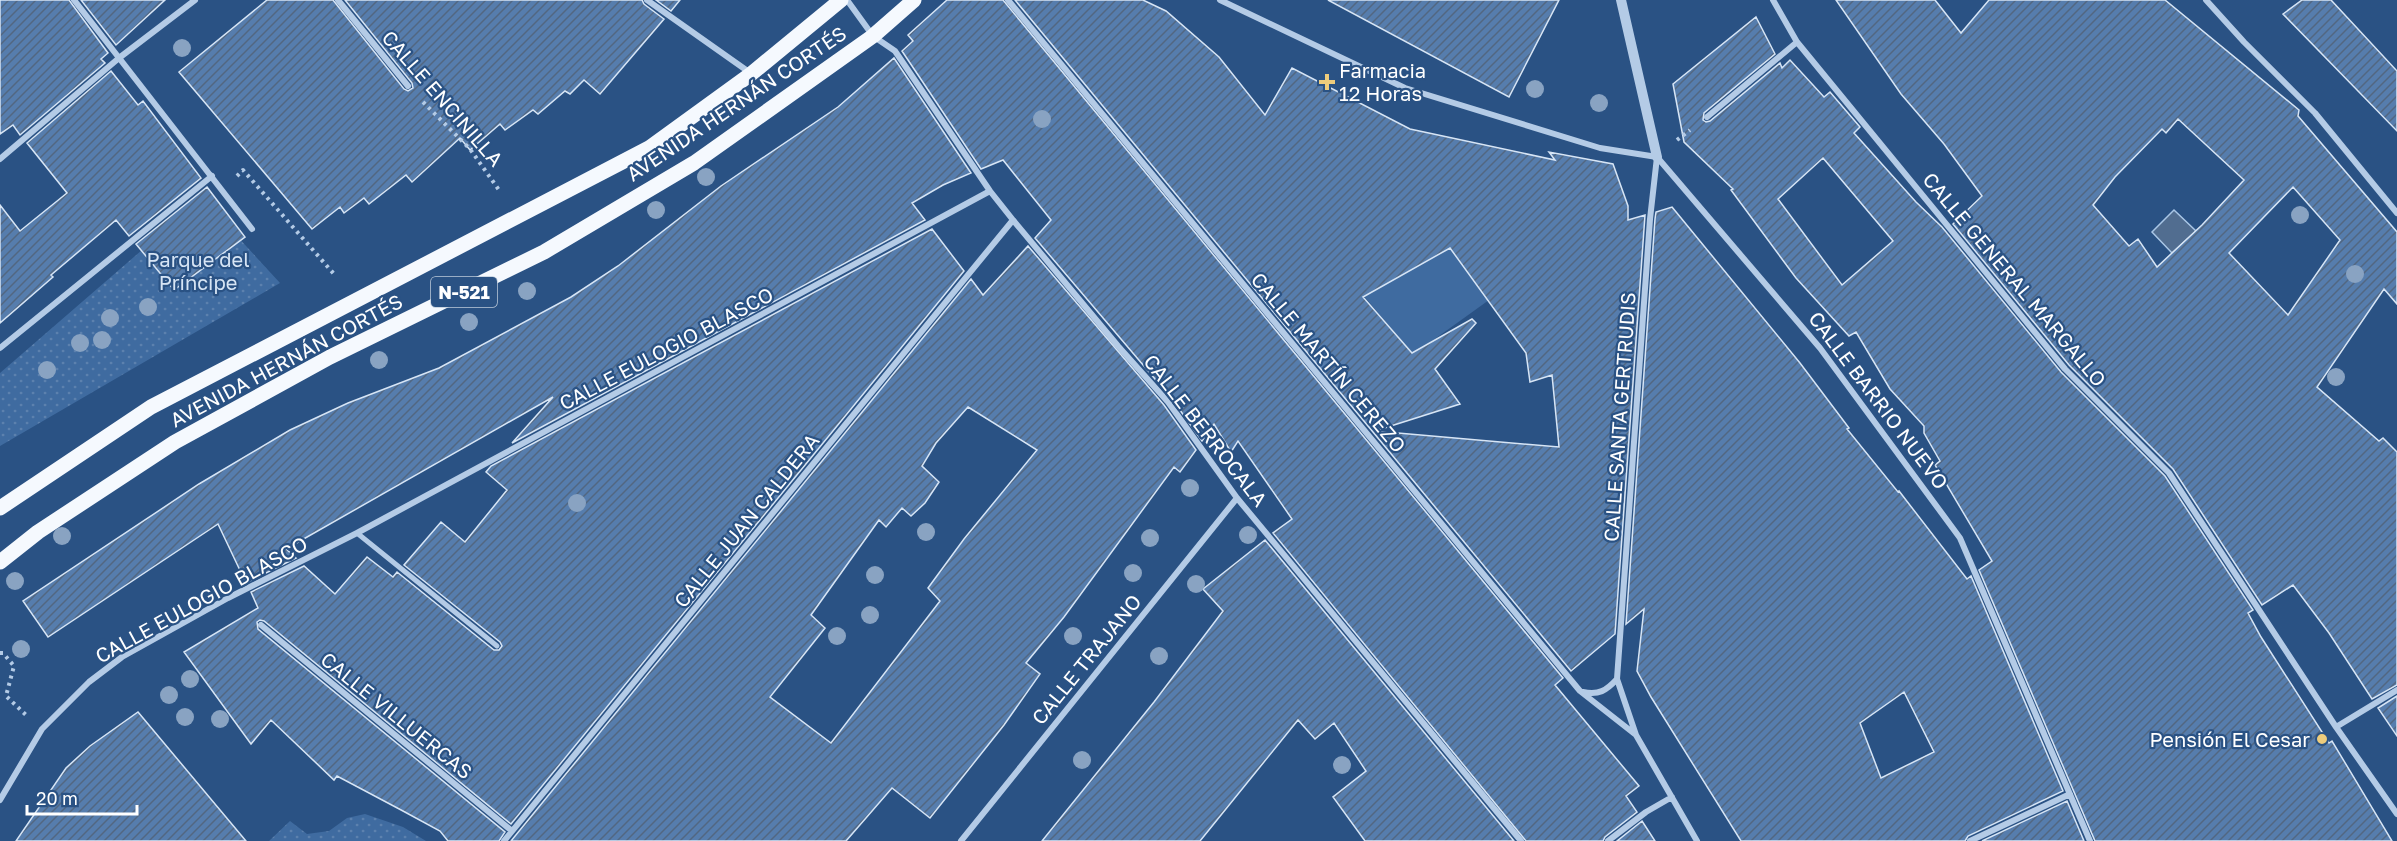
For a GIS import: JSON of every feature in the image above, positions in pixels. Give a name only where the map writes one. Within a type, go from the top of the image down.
[{"type":"main road","name":"AVENIDA HERNÁN CORTÉS","points":[[0,508],[151,407],[649,148],[751,74],[841,0]]},
{"type":"main road","name":"AVENIDA HERNÁN CORTÉS","points":[[0,562],[38,531],[174,442],[330,357],[544,252],[694,163],[873,36],[914,0]]},
{"type":"street","points":[[75,0],[252,229]]},
{"type":"street","points":[[0,159],[119,58],[195,0]]},
{"type":"street","name":"CALLE ENCINILLA","points":[[338,0],[408,86]]},
{"type":"street","points":[[647,0],[751,74]]},
{"type":"street","name":"AVENIDA HERNÁN CORTÉS","points":[[847,0],[873,36]]},
{"type":"street","name":"CALLE MARTÍN CEREZO","points":[[1008,0],[1580,691],[1635,735]]},
{"type":"street","points":[[1220,0],[1405,88],[1600,148],[1657,157]]},
{"type":"street","name":"CALLE BARRIO NUEVO","points":[[1622,0],[1657,157],[1820,348],[1960,538],[2090,841]]},
{"type":"street","name":"CALLE GENERAL MARGALLO","points":[[1773,0],[1797,42],[2065,369],[2169,473],[2336,727],[2397,814]]},
{"type":"street","points":[[2206,0],[2244,42],[2315,113],[2397,213]]},
{"type":"street","name":"CALLE BERROCALA","points":[[873,36],[895,51],[990,191],[1118,346],[1168,402],[1237,498],[1521,841]]},
{"type":"street","points":[[1707,117],[1797,42]]},
{"type":"street","name":"CALLE SANTA GERTRUDIS","points":[[1635,735],[1617,679],[1650,219],[1657,157]]},
{"type":"street","points":[[0,348],[212,176]]},
{"type":"street","name":"CALLE EULOGIO BLASCO","points":[[0,800],[42,729],[89,682],[122,657],[228,598],[357,533],[990,191]]},
{"type":"street","name":"CALLE JUAN CALDERA","points":[[504,841],[1013,220]]},
{"type":"street","name":"CALLE TRAJANO","points":[[961,841],[1237,498]]},
{"type":"street","points":[[357,533],[497,646]]},
{"type":"street","name":"CALLE VILLUERCAS","points":[[261,625],[512,831]]},
{"type":"street","points":[[1580,691],[1595,694],[1607,690],[1617,679]]},
{"type":"street","points":[[2336,727],[2397,690]]},
{"type":"street","points":[[1635,735],[1697,841]]},
{"type":"street","points":[[1970,841],[2070,794]]},
{"type":"street","points":[[1608,841],[1646,812],[1672,797]]},
{"type":"path","name":"CALLE ENCINILLA","points":[[408,86],[470,150],[499,190]]},
{"type":"path","points":[[1657,157],[1707,117]]},
{"type":"path","points":[[233,180],[243,170],[334,274]]},
{"type":"path","points":[[0,653],[3,653],[14,666],[6,696]]},
{"type":"path","points":[[6,696],[42,729]]},
{"type":"path","points":[[0,698],[6,696]]},
{"type":"green space","name":"Parque del Príncipe","points":[[202,198],[280,283],[0,446],[0,373]]},
{"type":"green space","points":[[1450,248],[1489,300],[1412,353],[1364,296]]},
{"type":"green space","points":[[365,814],[403,827],[426,841],[269,841],[290,821],[307,834],[329,831],[347,818]]},
{"type":"shaded area","points":[[2174,210],[2196,231],[2172,253],[2152,232]]},
{"type":"building","points":[[0,0],[69,0],[108,53],[101,59],[105,63],[20,135],[13,125],[0,134]]},
{"type":"building","points":[[81,0],[165,0],[116,45]]},
{"type":"building","points":[[267,0],[333,0],[404,89],[408,91],[413,88],[412,83],[345,0],[642,0],[664,19],[600,94],[584,80],[570,94],[565,91],[538,114],[533,110],[505,130],[500,124],[470,150],[460,138],[412,182],[406,175],[369,204],[364,198],[344,213],[340,207],[312,229],[179,72]]},
{"type":"building","points":[[656,0],[680,0],[671,11]]},
{"type":"building","points":[[947,0],[1003,0],[1563,678],[1555,685],[1639,786],[1626,796],[1637,812],[1603,841],[1526,841],[1273,533],[1292,519],[1238,441],[1231,452],[1214,424],[1202,441],[1172,399],[1035,238],[1051,220],[1003,160],[981,169],[902,51],[913,41],[908,35]]},
{"type":"building","points":[[1015,0],[1143,0],[1166,11],[1219,57],[1265,115],[1292,68],[1410,129],[1555,160],[1549,152],[1613,164],[1628,206],[1628,220],[1645,215],[1615,634],[1571,671]],"holes":[[[1450,248],[1526,353],[1530,382],[1552,375],[1559,447],[1375,431],[1460,404],[1435,369],[1476,323],[1472,319],[1412,353],[1363,297]]]},
{"type":"building","points":[[1328,0],[1559,0],[1509,97]]},
{"type":"building","points":[[1836,0],[1935,0],[1961,33],[1989,0],[2165,0],[2299,110],[2298,116],[2397,232],[2397,304],[2384,289],[2317,387],[2379,441],[2383,438],[2397,452],[2397,685],[2372,699],[2329,633],[2293,585],[2262,605],[2173,469],[2069,365],[1953,224],[1982,196],[1944,144],[1901,94]],"holes":[[[2178,119],[2244,180],[2202,225],[2157,267],[2138,239],[2129,246],[2093,205],[2115,177],[2162,129],[2166,133]],[[2293,187],[2340,240],[2288,315],[2229,253]]]},
{"type":"building","points":[[2302,0],[2331,0],[2397,71],[2397,131],[2283,14]]},
{"type":"building","points":[[1756,17],[1775,54],[1704,113],[1703,120],[1710,121],[1780,63],[1782,68],[1790,60],[1824,97],[1830,92],[1860,127],[1854,133],[1916,202],[1942,227],[2061,372],[2165,476],[2253,610],[2248,613],[2261,637],[2329,743],[2332,741],[2392,841],[2095,841],[1979,570],[1992,561],[1935,465],[1940,461],[1924,433],[1924,426],[1890,389],[1856,332],[1849,336],[1796,278],[1731,190],[1733,189],[1684,142],[1673,84]],"holes":[[[1823,158],[1893,241],[1842,285],[1778,199]]]},
{"type":"building","points":[[894,58],[971,173],[943,185],[912,203],[925,220],[512,443],[553,397],[286,549],[296,558],[246,583],[218,524],[48,637],[23,601],[199,484],[290,430],[348,403],[439,368],[571,297],[618,266],[721,186],[838,107]]},
{"type":"building","points":[[111,71],[138,105],[143,101],[201,178],[129,236],[116,220],[51,275],[53,277],[0,323],[0,205],[20,231],[67,193],[27,143]]},
{"type":"building","points":[[207,187],[245,237],[174,290],[136,244]]},
{"type":"building","points":[[1672,207],[1800,363],[1849,428],[1847,429],[1899,491],[1967,579],[1971,576],[2063,791],[1968,836],[1965,841],[1741,841],[1637,671],[1644,609],[1626,624],[1656,212]],"holes":[[[1904,692],[1934,752],[1881,778],[1860,723]]]},
{"type":"building","points":[[932,229],[964,271],[511,824],[264,621],[257,622],[258,629],[505,832],[499,841],[448,841],[440,831],[403,811],[337,776],[334,780],[271,720],[251,744],[184,652],[258,608],[251,592],[304,566],[335,594],[367,557],[393,577],[397,572],[494,650],[499,650],[502,646],[500,642],[404,565],[441,522],[465,542],[507,490],[486,472],[491,466]]},
{"type":"building","points":[[1028,246],[1164,405],[1196,450],[1180,472],[1174,467],[1064,617],[1026,663],[1040,674],[1004,725],[930,818],[892,788],[846,841],[511,841],[971,279],[983,295]],"holes":[[[968,407],[1037,450],[964,539],[928,588],[940,601],[831,743],[770,697],[825,628],[811,615],[879,520],[886,527],[902,508],[911,516],[925,503],[939,482],[922,466],[936,443]]]},
{"type":"building","points":[[1265,540],[1514,841],[1365,841],[1333,797],[1366,771],[1334,723],[1315,739],[1298,720],[1200,841],[1042,841],[1154,702],[1223,611],[1203,589]]},
{"type":"building","points":[[2397,696],[2397,736],[2378,708]]},
{"type":"building","points":[[138,712],[246,841],[16,841],[66,768],[90,746]]},
{"type":"building","points":[[2067,801],[2084,841],[1982,841]]},
{"type":"building","points":[[1642,821],[1655,841],[1617,841]]},
{"type":"place","name":"Farmacia 12 Horas","points":[[1327,82]]},
{"type":"place","name":"Pensión El Cesar","points":[[2322,739]]}]
